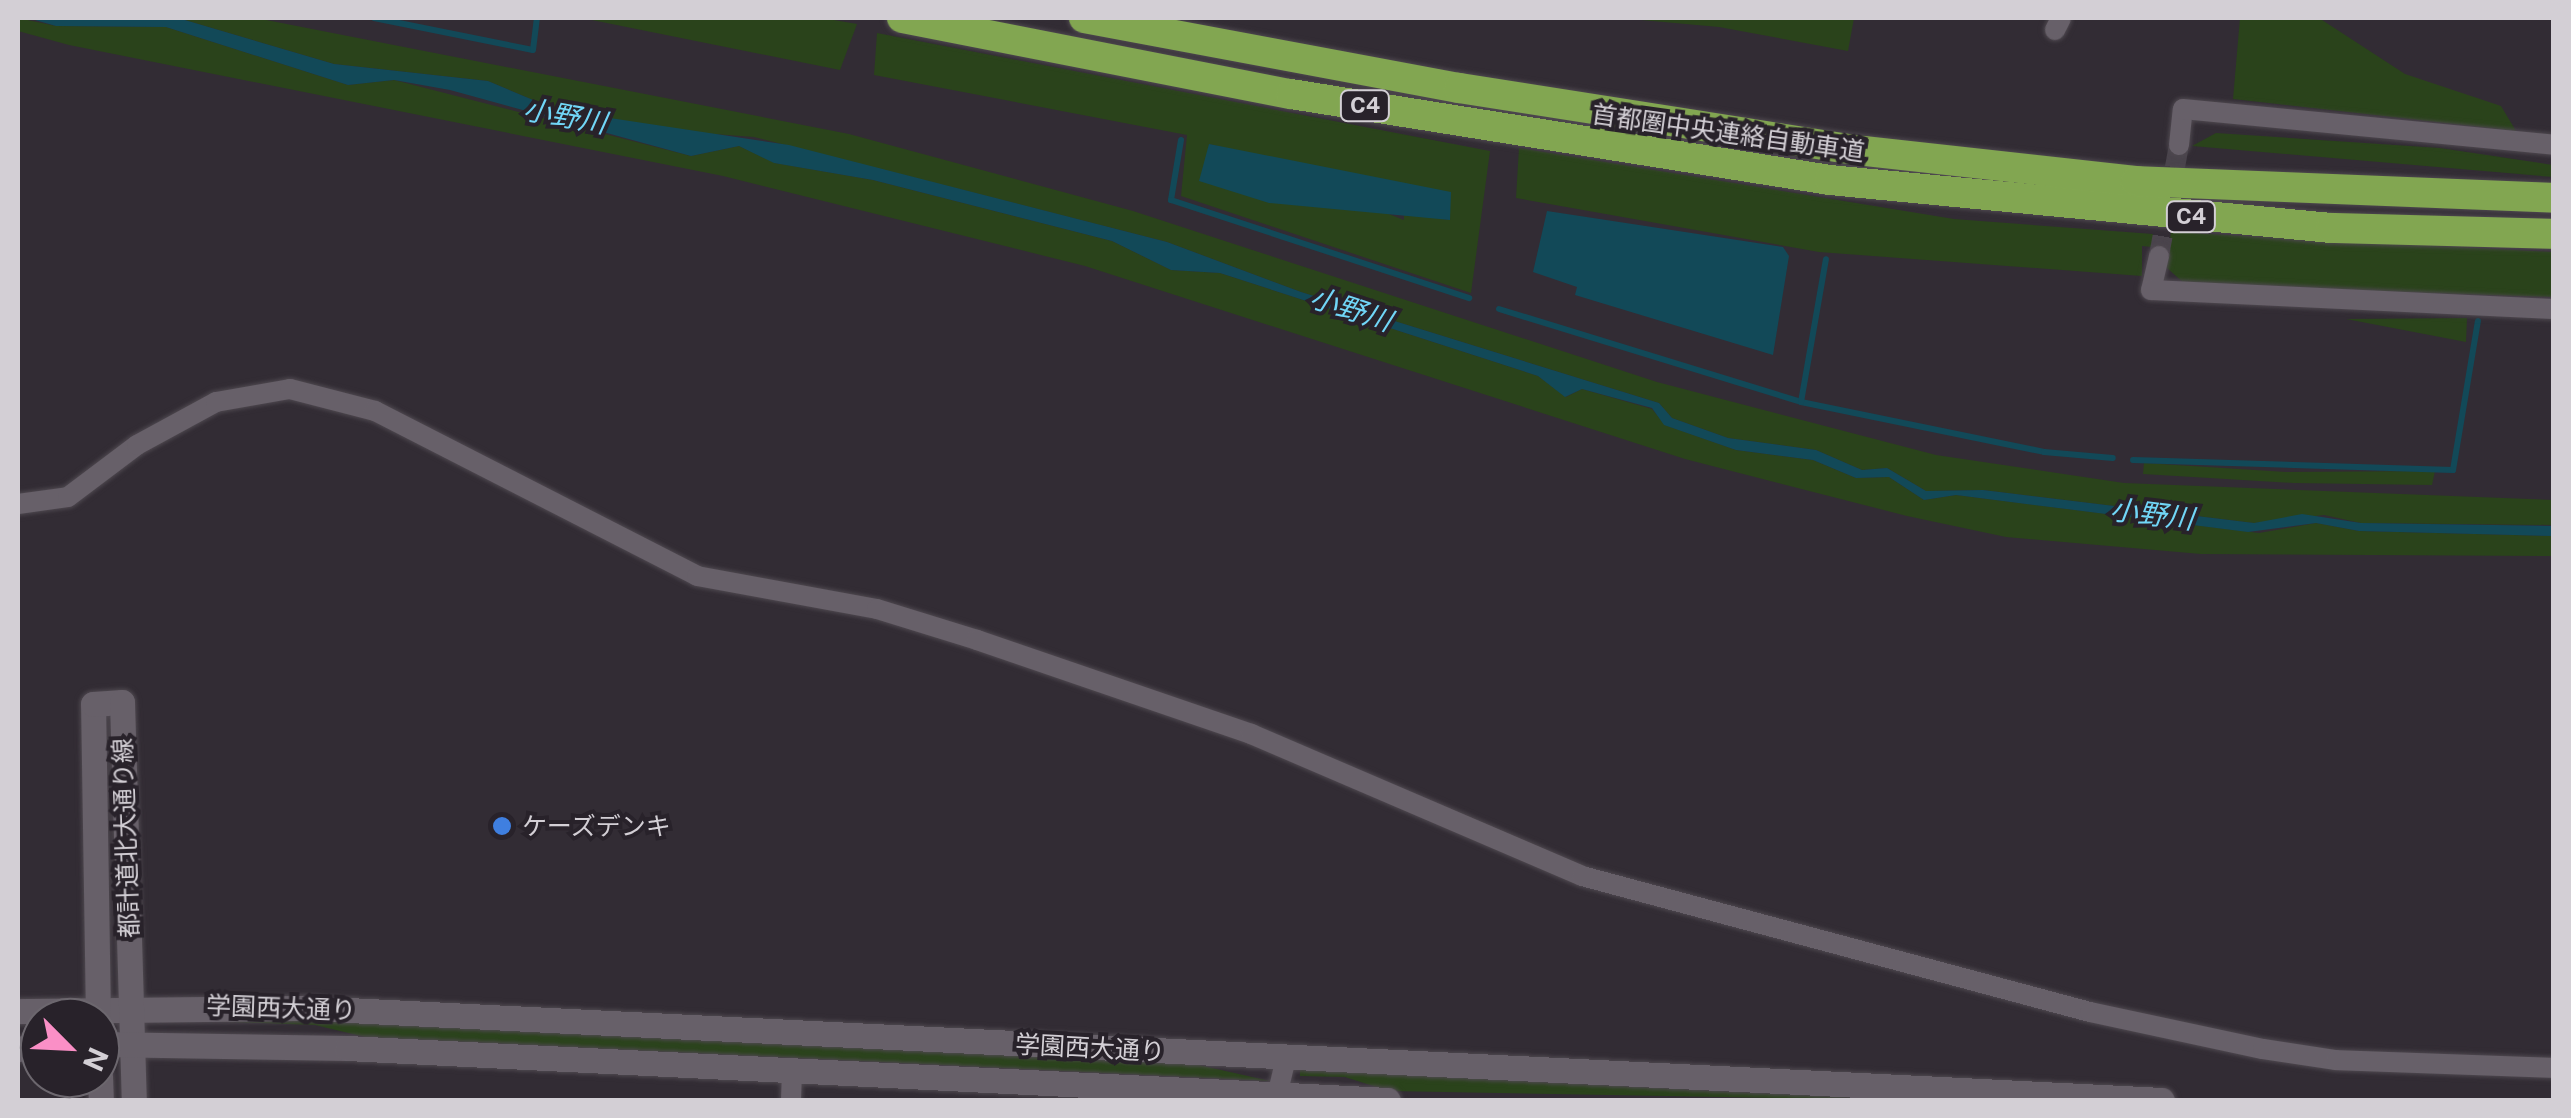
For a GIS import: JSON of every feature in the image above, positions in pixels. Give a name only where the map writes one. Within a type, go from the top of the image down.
[{"type":"highway","name":"首都圏中央連絡自動車道","points":[[902,18],[1309,97],[1830,180],[2331,228],[2554,234]]},
{"type":"highway","name":"首都圏中央連絡自動車道","points":[[1084,18],[1459,88],[1856,150],[2136,181],[2554,198]]},
{"type":"main road","name":"都計道北大通り線","points":[[98,998],[92,704],[122,702],[132,1005]]},
{"type":"main road","points":[[132,1005],[134,1100]]},
{"type":"main road","name":"学園西大通り","points":[[120,1007],[308,1008],[2162,1100]]},
{"type":"main road","name":"学園西大通り","points":[[120,1043],[792,1070],[1277,1098],[1388,1100]]},
{"type":"street","points":[[2179,145],[2183,109],[2554,145]]},
{"type":"street","points":[[2159,256],[2151,290],[2554,309]]},
{"type":"street","points":[[18,504],[68,497],[137,445],[216,402],[290,390],[375,411],[698,576],[877,609],[977,640],[1251,734],[1582,876],[2090,1012],[2263,1049],[2336,1060],[2554,1068]]},
{"type":"street","points":[[1277,1098],[1286,1058]]},
{"type":"street","points":[[791,1100],[792,1070]]},
{"type":"green space","points":[[18,18],[56,26],[166,27],[348,85],[394,80],[691,156],[739,146],[775,163],[873,180],[1112,241],[1171,270],[1220,273],[1538,376],[1566,397],[1582,389],[1652,409],[1665,425],[1736,450],[1813,460],[1856,478],[1889,477],[1924,500],[1956,495],[2259,533],[2316,523],[2359,531],[2553,536],[2553,556],[2201,554],[2006,537],[1907,516],[1685,459],[1085,266],[723,176],[69,45],[18,31]]},
{"type":"green space","points":[[178,18],[256,18],[849,134],[1133,211],[1657,382],[1936,455],[2124,483],[2553,500],[2553,525],[2361,523],[2324,515],[2254,523],[1983,490],[1926,491],[1887,468],[1862,470],[1816,450],[1728,438],[1672,418],[1659,403],[1301,292],[1167,242],[754,137],[674,131],[557,110],[488,81],[334,64]]},
{"type":"green space","points":[[582,18],[822,18],[857,24],[840,70]]},
{"type":"green space","points":[[1619,18],[1854,18],[1848,51],[1719,27]]},
{"type":"green space","points":[[2240,18],[2319,18],[2405,74],[2501,106],[2516,131],[2233,99]]},
{"type":"green space","points":[[877,33],[1490,151],[1471,293],[1181,196],[1187,135],[874,75]],"holes":[[[1209,144],[1301,166],[1449,220],[1404,213],[1404,220]]]},
{"type":"green space","points":[[2216,133],[2440,148],[2553,165],[2553,177],[2192,146]]},
{"type":"green space","points":[[1519,148],[1954,219],[2153,234],[2152,247],[2142,246],[2142,276],[1819,252],[1516,198]]},
{"type":"green space","points":[[2171,232],[2553,252],[2553,297],[2186,285],[2166,267]]},
{"type":"green space","points":[[2467,318],[2466,342],[2346,319]]},
{"type":"green space","points":[[2144,463],[2286,472],[2435,471],[2432,485],[2294,483],[2143,474]]},
{"type":"green space","points":[[226,1016],[1190,1063],[1270,1081],[365,1037],[315,1025],[203,1021]]},
{"type":"green space","points":[[1300,1068],[1894,1100],[1389,1091],[1345,1077],[1300,1076]]},
{"type":"water","name":"小野川","points":[[28,18],[178,18],[334,64],[488,81],[557,110],[789,145],[1167,242],[1301,292],[1659,403],[1672,418],[1728,438],[1816,450],[1862,470],[1887,468],[1926,491],[1983,490],[2254,523],[2302,514],[2361,523],[2553,526],[2553,536],[2359,531],[2316,523],[2248,532],[1956,495],[1924,500],[1889,477],[1856,478],[1813,460],[1736,450],[1664,425],[1652,408],[1582,389],[1565,397],[1538,376],[1220,273],[1171,270],[1112,241],[873,180],[774,163],[739,146],[691,156],[450,90],[394,80],[348,85],[166,27],[56,26]]},
{"type":"water","points":[[1209,144],[1451,192],[1450,220],[1269,203],[1199,181]]},
{"type":"water","points":[[1547,211],[1783,247],[1789,256],[1773,355],[1575,295],[1577,287],[1533,272]]},
{"type":"waterway","points":[[374,18],[533,50],[537,18]]},
{"type":"waterway","points":[[1181,140],[1171,200],[1469,298]]},
{"type":"waterway","points":[[1801,402],[1826,259]]},
{"type":"waterway","points":[[1499,309],[1801,402],[2044,452],[2113,458]]},
{"type":"waterway","points":[[2133,460],[2453,470],[2478,321]]},
{"type":"tunnel","points":[[2159,256],[2179,145]]},
{"type":"place","name":"ケーズデンキ","points":[[502,826]]}]
